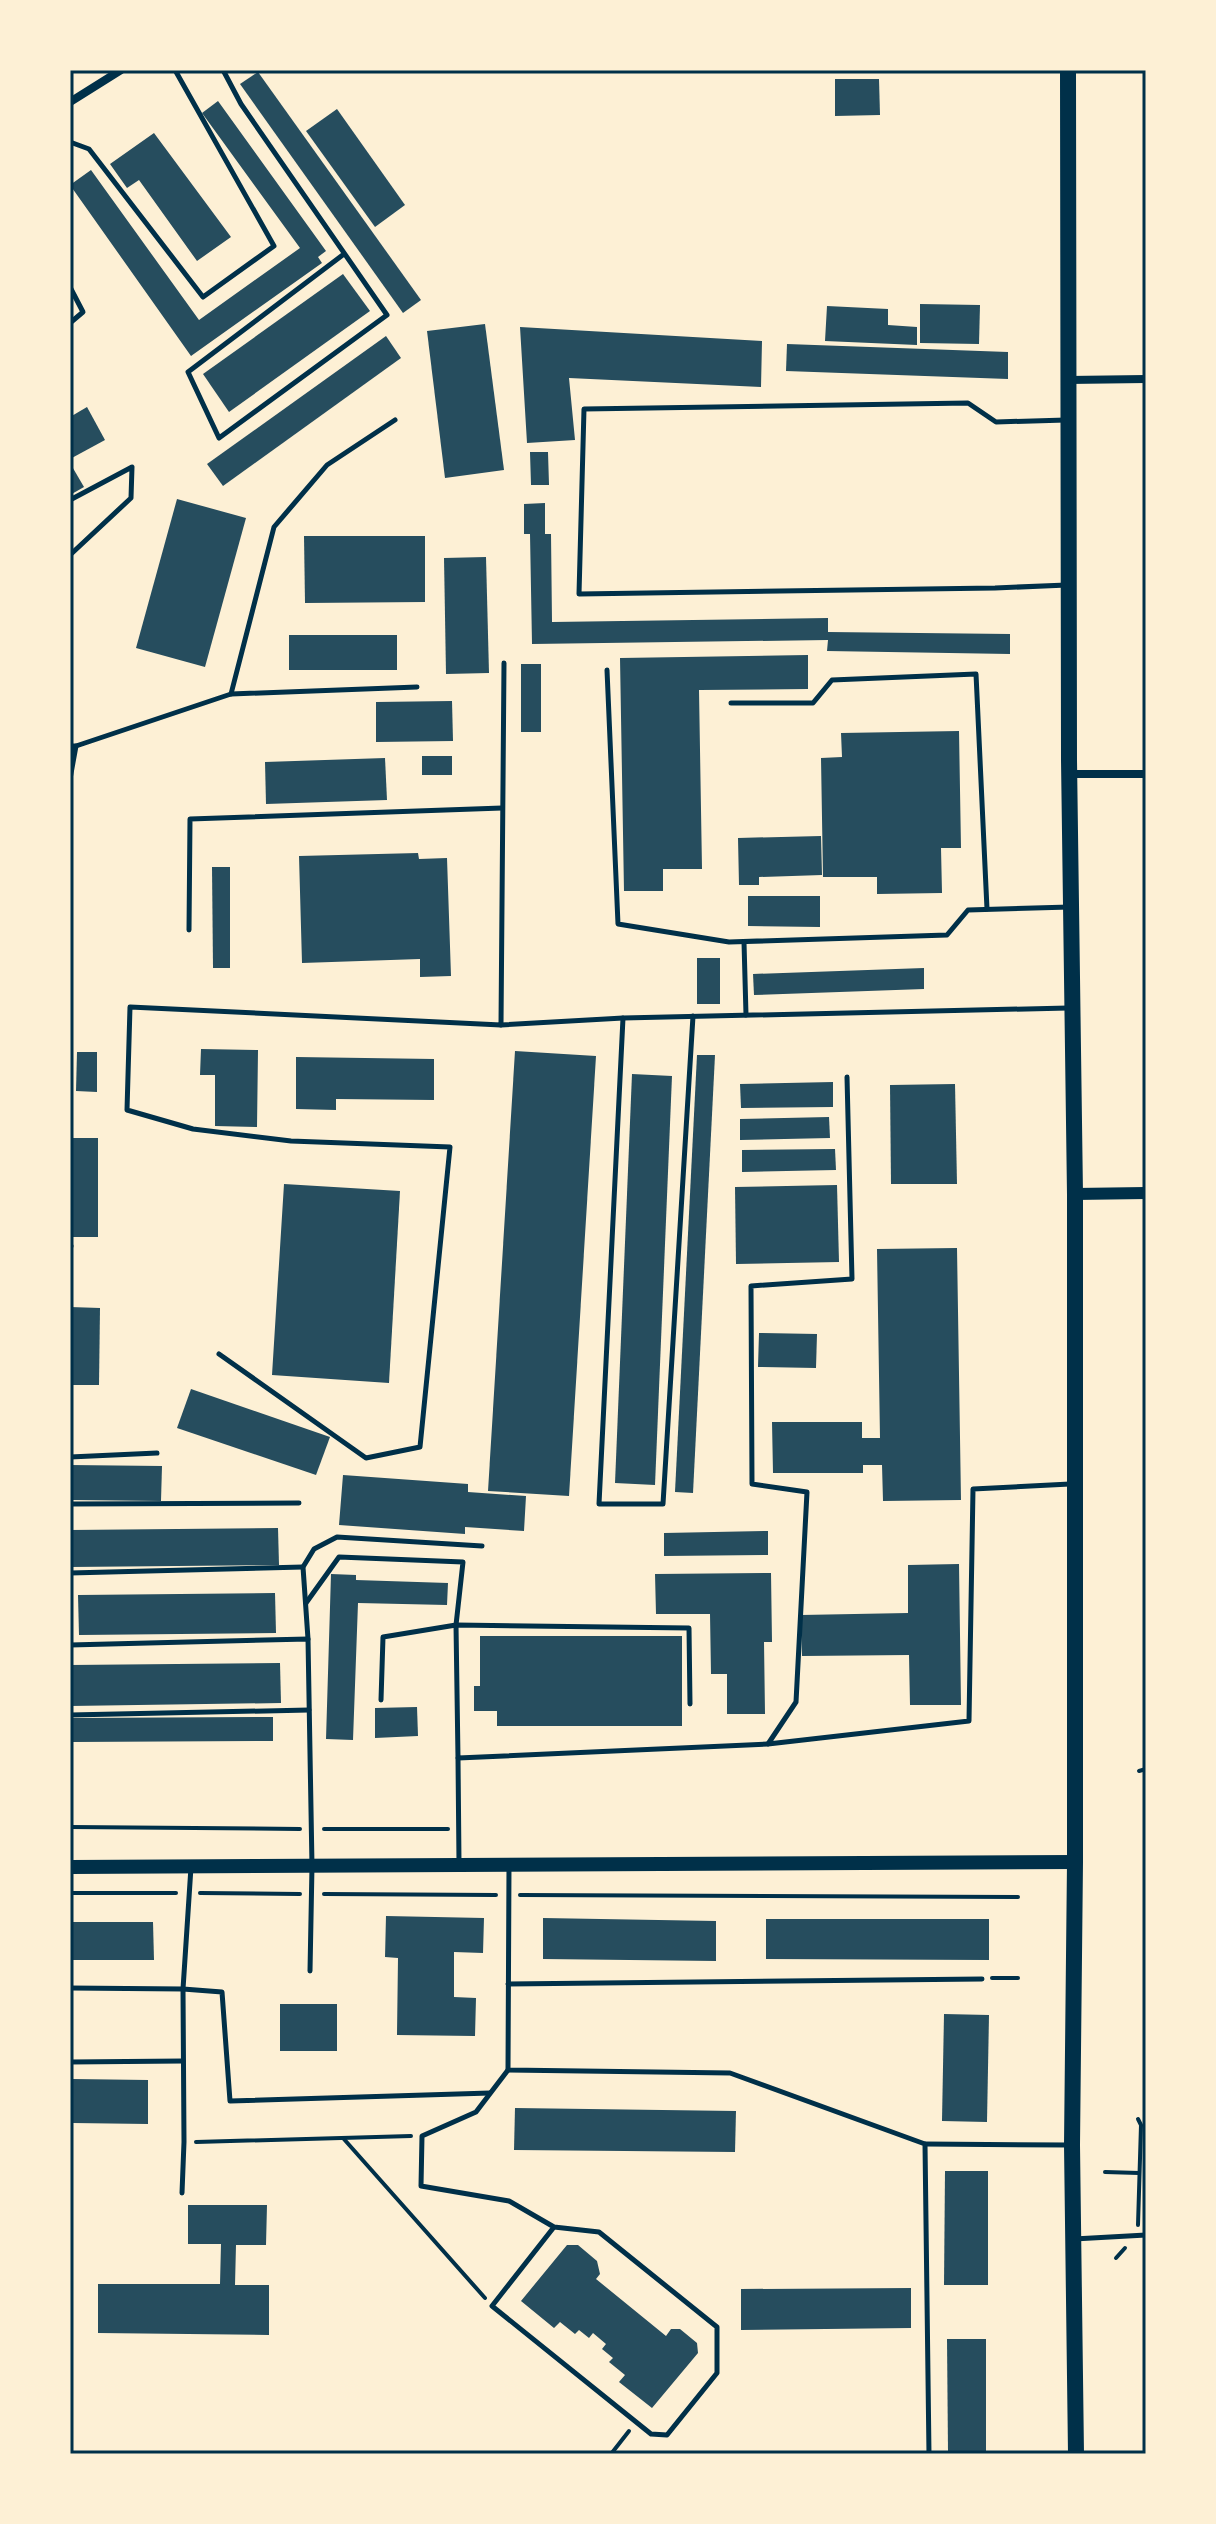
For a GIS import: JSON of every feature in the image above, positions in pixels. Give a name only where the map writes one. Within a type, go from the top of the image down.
[{"type":"highway","points":[[1068,70],[1069,774],[1075,1194],[1072,2145],[1076,2454]]},
{"type":"main road","points":[[70,1867],[1075,1862]]},
{"type":"street","points":[[70,102],[121,70]]},
{"type":"street","points":[[1068,380],[1146,379]]},
{"type":"street","points":[[1069,774],[1146,774]]},
{"type":"street","points":[[1075,1194],[1146,1193]]},
{"type":"lane","points":[[100,70],[106,79]]},
{"type":"lane","points":[[70,142],[89,149],[203,297],[274,246],[175,70]]},
{"type":"lane","points":[[223,70],[241,104],[387,315],[219,438],[188,372],[344,254]]},
{"type":"lane","points":[[70,287],[83,312],[70,323]]},
{"type":"lane","points":[[1068,420],[996,422],[968,403],[584,409],[579,594],[1068,585]]},
{"type":"lane","points":[[231,694],[274,527],[327,465],[395,420]]},
{"type":"lane","points":[[70,500],[132,467],[131,498],[70,555]]},
{"type":"lane","points":[[501,1025],[504,663]]},
{"type":"lane","points":[[607,670],[618,924],[729,942],[947,935],[968,910],[1071,907]]},
{"type":"lane","points":[[731,703],[813,703],[832,680],[976,674],[987,909]]},
{"type":"lane","points":[[70,779],[73,746],[231,694],[417,687]]},
{"type":"lane","points":[[189,930],[190,819],[502,808]]},
{"type":"lane","points":[[744,942],[746,1015]]},
{"type":"lane","points":[[219,1354],[366,1458],[420,1447],[450,1147],[291,1141],[193,1129],[127,1110],[130,1007],[501,1025],[623,1018],[1073,1008]]},
{"type":"lane","points":[[623,1018],[599,1504],[663,1504],[693,1016]]},
{"type":"lane","points":[[768,1744],[796,1702],[807,1492],[752,1484],[751,1286],[852,1279],[847,1077]]},
{"type":"lane","points":[[70,1457],[157,1453]]},
{"type":"lane","points":[[458,1758],[768,1744],[969,1721],[973,1489],[1075,1483]]},
{"type":"lane","points":[[70,1504],[299,1503]]},
{"type":"lane","points":[[310,1971],[312,1866],[308,1639],[303,1567],[314,1549],[337,1537],[482,1546]]},
{"type":"lane","points":[[306,1603],[339,1557],[463,1562],[456,1625],[459,1863]]},
{"type":"lane","points":[[70,1573],[303,1567]]},
{"type":"lane","points":[[381,1700],[383,1637],[456,1625],[689,1628],[690,1704]]},
{"type":"lane","points":[[70,1645],[308,1639]]},
{"type":"lane","points":[[70,1715],[309,1710]]},
{"type":"lane","points":[[509,1863],[508,2070],[476,2112],[422,2136],[421,2186],[509,2201],[554,2227],[599,2232],[717,2327],[717,2373],[667,2435],[651,2434],[492,2306],[554,2227]]},
{"type":"lane","points":[[182,2193],[183,1989],[191,1867]]},
{"type":"lane","points":[[508,1984],[982,1979]]},
{"type":"lane","points":[[70,1988],[222,1992],[230,2101],[490,2093]]},
{"type":"lane","points":[[70,2062],[183,2061]]},
{"type":"lane","points":[[508,2070],[730,2073],[925,2144],[1072,2145]]},
{"type":"lane","points":[[925,2144],[929,2454]]},
{"type":"lane","points":[[1073,2239],[1146,2235]]},
{"type":"path","points":[[1139,1771],[1146,1769]]},
{"type":"path","points":[[70,1827],[459,1829]]},
{"type":"path","points":[[70,1893],[1018,1897]]},
{"type":"path","points":[[982,1979],[1018,1978]]},
{"type":"path","points":[[1138,2119],[1141,2125],[1139,2184]]},
{"type":"path","points":[[184,2142],[422,2136]]},
{"type":"path","points":[[343,2138],[492,2306]]},
{"type":"path","points":[[1105,2172],[1139,2173]]},
{"type":"path","points":[[611,2454],[637,2422]]},
{"type":"building","points":[[258,72],[421,300],[403,313],[240,84]]},
{"type":"building","points":[[835,79],[879,79],[880,115],[835,116]]},
{"type":"building","points":[[218,101],[326,251],[318,257],[322,263],[191,356],[70,185],[91,170],[199,320],[300,248],[202,113]]},
{"type":"building","points":[[337,109],[405,205],[375,227],[306,131]]},
{"type":"building","points":[[154,133],[231,237],[197,261],[139,180],[127,188],[110,164]]},
{"type":"building","points":[[343,274],[370,311],[229,412],[203,374]]},
{"type":"building","points":[[920,304],[980,305],[979,344],[920,343]]},
{"type":"building","points":[[827,306],[888,309],[888,325],[917,327],[917,345],[825,341]]},
{"type":"building","points":[[485,324],[504,470],[445,478],[427,331]]},
{"type":"building","points":[[520,327],[762,341],[761,387],[569,378],[575,440],[527,443]]},
{"type":"building","points":[[386,336],[401,358],[223,486],[207,464]]},
{"type":"building","points":[[787,344],[1008,352],[1008,379],[786,371]]},
{"type":"building","points":[[87,407],[105,440],[70,459],[70,417]]},
{"type":"building","points":[[530,452],[548,452],[549,485],[531,485]]},
{"type":"building","points":[[70,463],[84,487],[70,495]]},
{"type":"building","points":[[177,499],[246,518],[205,667],[136,648]]},
{"type":"building","points":[[545,503],[545,534],[551,534],[552,622],[828,618],[828,632],[1010,634],[1010,654],[827,651],[828,640],[532,644],[530,534],[524,534],[524,504]]},
{"type":"building","points":[[304,536],[425,536],[425,602],[305,603]]},
{"type":"building","points":[[486,557],[489,673],[446,674],[444,558]]},
{"type":"building","points":[[289,635],[397,635],[397,670],[289,670]]},
{"type":"building","points":[[808,655],[808,689],[699,690],[702,869],[663,869],[663,891],[624,891],[620,658]]},
{"type":"building","points":[[521,664],[541,664],[541,732],[521,732]]},
{"type":"building","points":[[452,701],[453,741],[376,742],[376,702]]},
{"type":"building","points":[[959,731],[961,848],[941,848],[942,893],[877,894],[877,877],[823,877],[821,758],[842,757],[841,733]]},
{"type":"building","points":[[422,756],[452,756],[452,775],[422,775]]},
{"type":"building","points":[[385,758],[387,800],[266,804],[265,762]]},
{"type":"building","points":[[821,836],[822,875],[759,877],[759,885],[739,885],[738,838]]},
{"type":"building","points":[[418,853],[419,859],[447,858],[451,976],[420,977],[420,959],[302,963],[299,856]]},
{"type":"building","points":[[212,867],[230,867],[230,968],[213,968]]},
{"type":"building","points":[[748,896],[820,896],[820,927],[748,926]]},
{"type":"building","points":[[697,958],[720,958],[720,1004],[697,1004]]},
{"type":"building","points":[[924,968],[924,989],[754,995],[753,974]]},
{"type":"building","points":[[201,1049],[258,1050],[257,1127],[215,1126],[215,1075],[200,1075]]},
{"type":"building","points":[[515,1051],[596,1056],[569,1496],[488,1491]]},
{"type":"building","points":[[77,1052],[97,1052],[97,1092],[76,1091]]},
{"type":"building","points":[[697,1055],[715,1055],[693,1493],[675,1492]]},
{"type":"building","points":[[296,1057],[434,1059],[434,1100],[336,1099],[336,1110],[296,1109]]},
{"type":"building","points":[[632,1074],[672,1076],[655,1485],[615,1483]]},
{"type":"building","points":[[833,1082],[833,1107],[741,1108],[740,1084]]},
{"type":"building","points":[[955,1084],[957,1184],[891,1184],[890,1085]]},
{"type":"building","points":[[829,1117],[830,1138],[740,1140],[740,1119]]},
{"type":"building","points":[[70,1138],[98,1138],[98,1237],[70,1237]]},
{"type":"building","points":[[835,1149],[836,1170],[742,1172],[742,1150]]},
{"type":"building","points":[[284,1184],[400,1191],[389,1383],[272,1375]]},
{"type":"building","points":[[837,1185],[839,1262],[736,1264],[735,1187]]},
{"type":"building","points":[[957,1248],[961,1500],[883,1501],[882,1465],[863,1465],[863,1473],[773,1473],[772,1422],[862,1422],[862,1438],[880,1438],[877,1249]]},
{"type":"building","points":[[70,1307],[100,1308],[99,1385],[70,1385]]},
{"type":"building","points":[[759,1333],[817,1334],[816,1368],[758,1367]]},
{"type":"building","points":[[191,1389],[330,1437],[316,1475],[177,1428]]},
{"type":"building","points":[[70,1465],[162,1466],[161,1501],[70,1500]]},
{"type":"building","points":[[343,1475],[468,1484],[468,1492],[526,1496],[524,1531],[465,1527],[465,1534],[339,1525]]},
{"type":"building","points":[[278,1528],[279,1565],[70,1567],[70,1530]]},
{"type":"building","points":[[768,1531],[768,1555],[664,1556],[664,1533]]},
{"type":"building","points":[[959,1564],[961,1705],[910,1705],[909,1655],[802,1656],[801,1615],[908,1613],[908,1565]]},
{"type":"building","points":[[771,1573],[772,1642],[764,1642],[765,1714],[727,1714],[727,1674],[711,1674],[710,1614],[656,1614],[655,1574]]},
{"type":"building","points":[[331,1574],[356,1575],[356,1580],[448,1583],[447,1605],[358,1603],[353,1740],[326,1739]]},
{"type":"building","points":[[275,1593],[276,1633],[79,1635],[78,1595]]},
{"type":"building","points":[[480,1636],[682,1636],[682,1726],[497,1726],[497,1711],[474,1711],[474,1686],[480,1686]]},
{"type":"building","points":[[280,1663],[281,1703],[70,1706],[70,1665]]},
{"type":"building","points":[[417,1707],[418,1736],[375,1738],[375,1708]]},
{"type":"building","points":[[273,1717],[273,1741],[73,1742],[73,1718]]},
{"type":"building","points":[[386,1916],[484,1918],[483,1953],[454,1952],[454,1997],[476,1998],[475,2036],[397,2035],[398,1958],[385,1957]]},
{"type":"building","points":[[543,1918],[716,1921],[716,1961],[543,1959]]},
{"type":"building","points":[[766,1919],[989,1919],[989,1960],[766,1959]]},
{"type":"building","points":[[70,1922],[153,1922],[154,1960],[70,1960]]},
{"type":"building","points":[[280,2004],[337,2004],[337,2051],[280,2051]]},
{"type":"building","points":[[944,2014],[989,2015],[987,2122],[942,2121]]},
{"type":"building","points":[[73,2079],[148,2080],[148,2124],[73,2123]]},
{"type":"building","points":[[515,2108],[736,2111],[735,2152],[514,2150]]},
{"type":"building","points":[[945,2171],[988,2171],[988,2285],[944,2285]]},
{"type":"building","points":[[188,2205],[267,2205],[266,2245],[236,2245],[235,2285],[269,2285],[269,2335],[98,2333],[98,2284],[220,2284],[221,2244],[188,2244]]},
{"type":"building","points":[[567,2245],[578,2245],[597,2261],[600,2274],[596,2279],[666,2336],[671,2329],[680,2329],[697,2343],[698,2353],[652,2408],[619,2382],[625,2375],[609,2362],[613,2358],[602,2349],[606,2344],[593,2333],[589,2338],[579,2330],[575,2334],[560,2322],[554,2328],[521,2301]]},
{"type":"building","points":[[911,2288],[911,2328],[741,2330],[741,2289]]},
{"type":"building","points":[[947,2339],[986,2339],[986,2452],[948,2452]]}]
